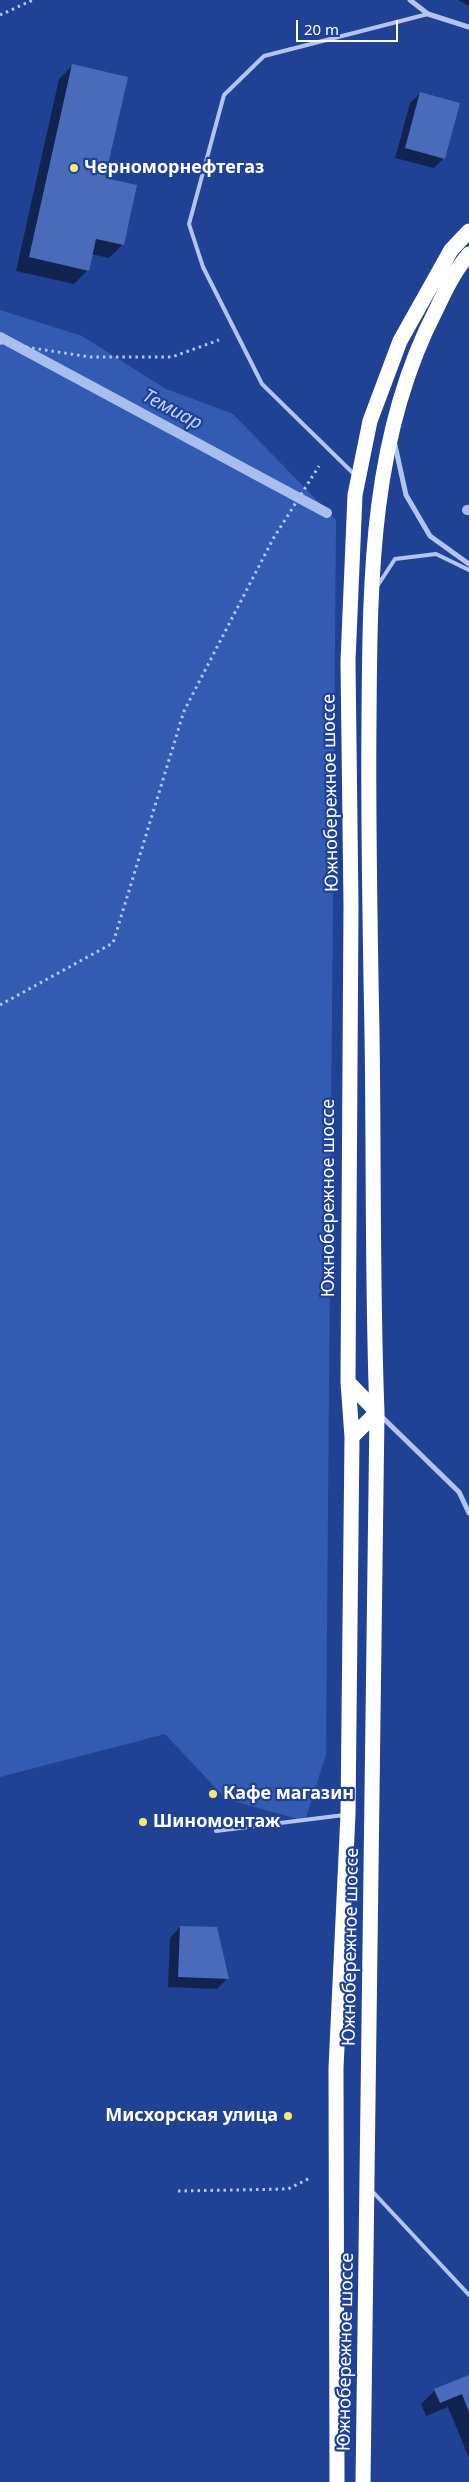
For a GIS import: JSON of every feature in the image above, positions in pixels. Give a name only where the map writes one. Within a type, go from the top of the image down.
[{"type":"highway","name":"Южнобережное шоссе","points":[[337,2482],[336,2068],[348,1814],[352,1437],[348,1382],[351,906],[348,661],[355,495],[370,422],[400,341],[451,250],[469,231]]},
{"type":"highway","name":"Южнобережное шоссе","points":[[363,2482],[377,1412],[373,1317],[375,1193],[368,861],[370,597],[384,456],[391,427],[404,384],[427,327],[447,288],[469,254]]},
{"type":"highway","points":[[348,1382],[377,1412],[352,1437]]},
{"type":"street","points":[[410,0],[428,14],[469,27]]},
{"type":"street","points":[[391,427],[406,495],[430,536],[469,564]]},
{"type":"street","points":[[377,1412],[459,1492],[469,1513]]},
{"type":"lane","points":[[359,479],[262,384],[203,267],[190,224],[224,95],[264,56],[428,14]]},
{"type":"lane","points":[[370,597],[395,559],[436,554],[469,570]]},
{"type":"lane","points":[[216,1831],[348,1814]]},
{"type":"lane","points":[[366,2185],[469,2295]]},
{"type":"path","points":[[0,15],[33,0]]},
{"type":"path","points":[[0,343],[90,357],[172,357],[236,334]]},
{"type":"path","points":[[0,1005],[113,944],[184,711],[286,518],[311,478]]},
{"type":"path","points":[[178,2191],[288,2189],[336,2166]]},
{"type":"shaded area","points":[[0,310],[82,336],[166,389],[233,414],[336,520],[326,1754],[305,1821],[226,1799],[165,1734],[0,1777]]},
{"type":"building","points":[[72,64],[128,77],[105,178],[137,185],[124,245],[96,239],[89,271],[29,257]]},
{"type":"building","points":[[420,92],[460,103],[445,159],[405,148]]},
{"type":"building","points":[[180,1926],[217,1927],[229,1979],[178,1977]]},
{"type":"building","points":[[469,2375],[469,2412],[462,2394],[440,2403],[434,2389]]},
{"type":"waterway","name":"Темиар","points":[[0,337],[327,513]]},
{"type":"place","name":"Черноморнефтегаз","points":[[74,168]]},
{"type":"place","name":"Кафе магазин","points":[[213,1794]]},
{"type":"place","name":"Шиномонтаж","points":[[143,1822]]},
{"type":"place","name":"Мисхорская улица","points":[[288,2116]]}]
